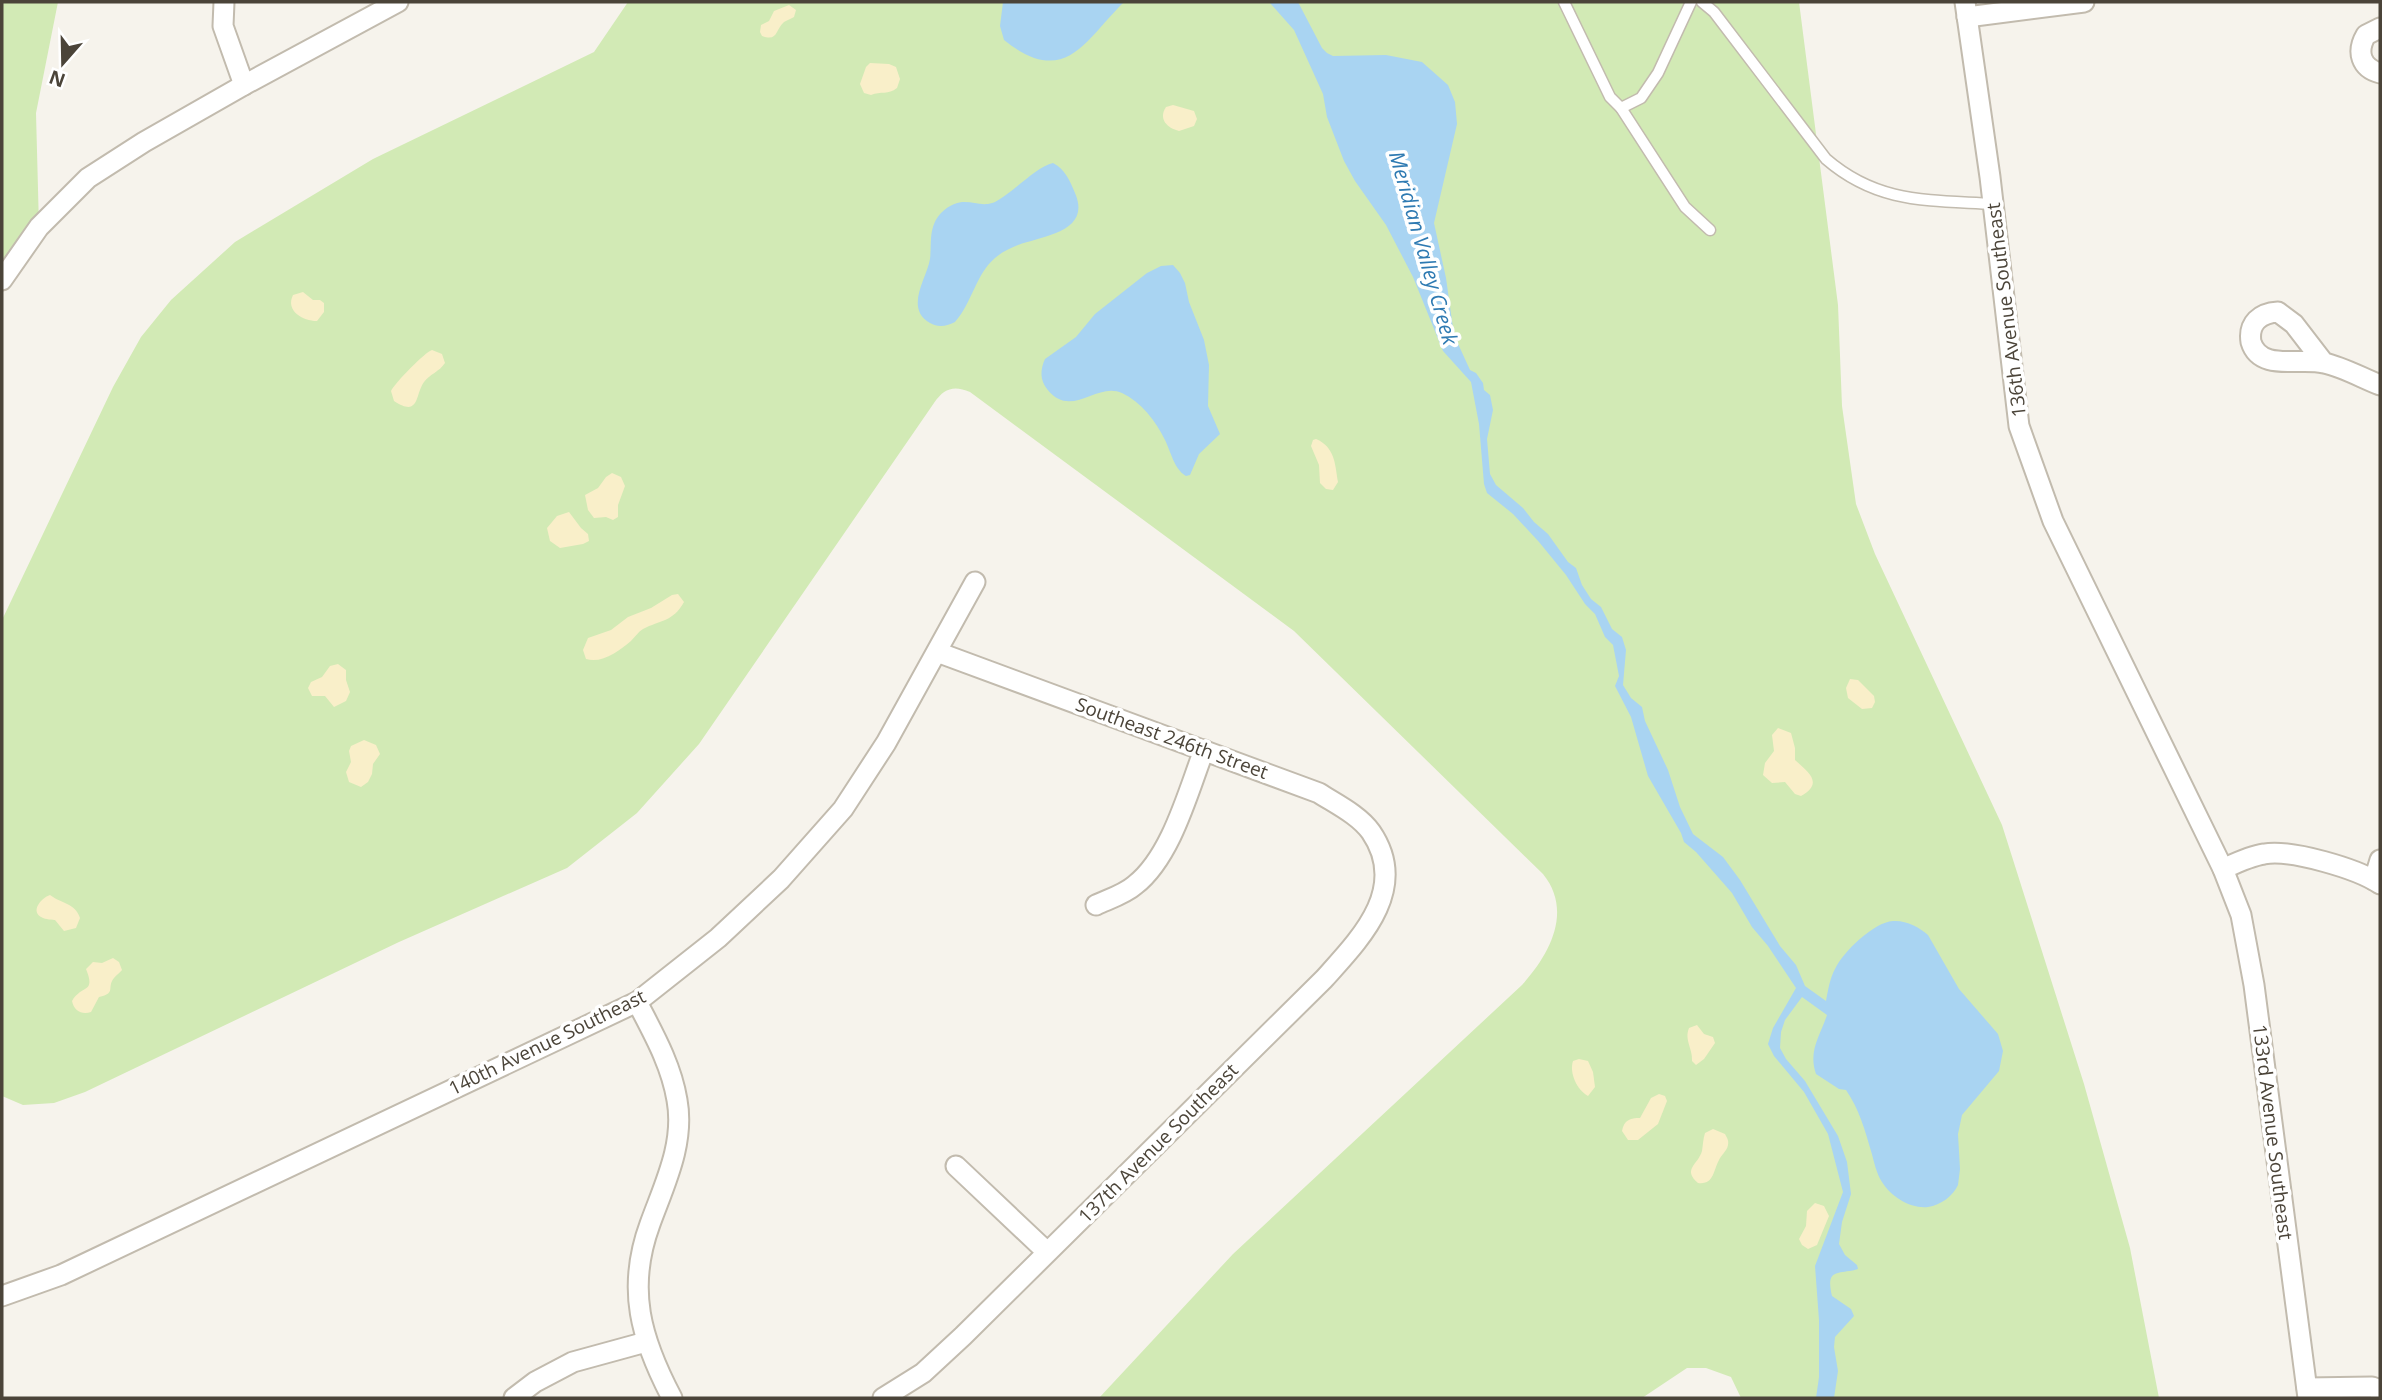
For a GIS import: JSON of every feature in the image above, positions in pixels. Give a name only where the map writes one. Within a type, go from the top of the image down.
[{"type":"street","points":[[224,2],[223,26],[244,85]]},
{"type":"street","points":[[2,280],[39,227],[88,178],[144,142],[244,85],[398,2]]},
{"type":"street","points":[[1966,9],[2084,2]]},
{"type":"street","name":"136th Avenue Southeast","points":[[1966,9],[2020,426],[2053,520],[2223,869]]},
{"type":"street","points":[[2380,28],[2366,35],[2360,50],[2364,63],[2380,73]]},
{"type":"street","points":[[2324,363],[2380,385]]},
{"type":"street","name":"140th Avenue Southeast","points":[[2,1296],[61,1275],[636,1002],[718,938],[781,879],[843,808],[886,743],[975,582]]},
{"type":"street","name":"Southeast 246th Street","points":[[937,652],[1319,793],[1354,815],[1371,832],[1382,857]]},
{"type":"street","points":[[1097,905],[1135,886],[1154,866],[1174,827],[1203,750]]},
{"type":"street","points":[[2223,869],[2265,853],[2280,854],[2332,864],[2378,881],[2380,860]]},
{"type":"street","name":"137th Avenue Southeast","points":[[883,1398],[923,1373],[963,1336],[1324,979],[1367,928],[1382,901],[1386,882],[1382,857]]},
{"type":"street","name":"133rd Avenue Southeast","points":[[2223,869],[2241,915],[2254,985],[2307,1393]]},
{"type":"street","points":[[636,1002],[664,1053],[678,1102],[677,1139],[671,1170],[645,1238],[638,1272],[639,1313],[646,1342],[672,1398]]},
{"type":"street","points":[[957,1166],[1047,1252]]},
{"type":"street","points":[[514,1398],[535,1382],[573,1362],[646,1342]]},
{"type":"street","points":[[2307,1393],[2372,1387],[2380,1390]]},
{"type":"lane","points":[[1564,2],[1610,97],[1621,108],[1685,207],[1710,230]]},
{"type":"lane","points":[[1621,108],[1641,98],[1657,74],[1691,2]]},
{"type":"lane","points":[[1702,2],[1714,12],[1826,159],[1846,176],[1877,191],[1907,198],[1993,204]]},
{"type":"green space","points":[[2,2],[58,2],[36,113],[39,227],[2,280]]},
{"type":"green space","points":[[628,2],[1799,2],[1838,305],[1842,406],[1856,504],[1875,554],[2002,825],[2084,1084],[2130,1248],[2159,1398],[1741,1398],[1731,1377],[1706,1368],[1687,1368],[1642,1398],[1099,1398],[1233,1254],[1522,985],[1549,946],[1557,917],[1556,903],[1552,888],[1543,874],[1294,631],[970,392],[959,389],[946,391],[934,403],[699,744],[637,813],[567,868],[399,942],[85,1092],[54,1103],[23,1105],[2,1096],[2,620],[113,387],[141,337],[171,300],[235,242],[373,159],[594,52]]},
{"type":"sand","points":[[789,5],[796,10],[794,17],[784,22],[774,36],[762,36],[761,25],[769,21],[774,11]]},
{"type":"sand","points":[[870,63],[896,67],[900,79],[897,88],[871,95],[864,93],[860,84]]},
{"type":"sand","points":[[1173,105],[1194,111],[1197,119],[1194,126],[1179,131],[1168,125],[1163,119],[1164,111],[1166,107]]},
{"type":"sand","points":[[303,292],[313,300],[324,303],[324,312],[317,321],[301,317],[291,306],[293,295]]},
{"type":"sand","points":[[432,350],[442,354],[445,363],[424,382],[413,406],[402,406],[394,401],[391,391],[417,362]]},
{"type":"sand","points":[[1316,439],[1331,451],[1333,457],[1338,482],[1333,490],[1326,489],[1320,483],[1319,465],[1311,446]]},
{"type":"sand","points":[[612,473],[621,477],[625,486],[618,505],[618,517],[613,520],[606,517],[594,518],[588,510],[585,495],[598,488]]},
{"type":"sand","points":[[569,512],[588,534],[589,541],[560,548],[550,541],[547,528],[557,516]]},
{"type":"sand","points":[[678,594],[684,602],[671,617],[643,629],[610,656],[598,660],[586,659],[583,650],[588,638],[611,630],[628,617]]},
{"type":"sand","points":[[338,664],[346,670],[350,692],[346,701],[334,707],[325,696],[312,696],[308,688],[311,682],[322,677],[330,666]]},
{"type":"sand","points":[[1850,679],[1858,680],[1874,696],[1872,708],[1862,709],[1848,698],[1846,688]]},
{"type":"sand","points":[[1778,728],[1791,733],[1795,760],[1812,777],[1812,786],[1801,796],[1795,794],[1785,782],[1772,783],[1763,775],[1765,763],[1774,751],[1772,735]]},
{"type":"sand","points":[[364,740],[376,745],[380,754],[373,764],[368,782],[361,787],[349,782],[346,772],[351,762],[351,746]]},
{"type":"sand","points":[[50,895],[75,909],[80,918],[76,928],[64,931],[55,920],[39,915],[38,905]]},
{"type":"sand","points":[[113,958],[119,962],[122,970],[112,982],[110,992],[99,997],[91,1012],[79,1011],[72,1001],[89,986],[86,969],[93,962],[102,963]]},
{"type":"sand","points":[[1697,1025],[1704,1034],[1713,1037],[1715,1043],[1704,1059],[1696,1065],[1692,1061],[1688,1037],[1689,1028]]},
{"type":"sand","points":[[1573,1061],[1588,1061],[1593,1072],[1595,1087],[1588,1096],[1580,1090],[1573,1076]]},
{"type":"sand","points":[[1659,1094],[1665,1096],[1667,1101],[1658,1124],[1638,1140],[1628,1140],[1622,1131],[1624,1124],[1630,1119],[1640,1118],[1651,1098]]},
{"type":"sand","points":[[1713,1129],[1725,1134],[1727,1147],[1710,1180],[1698,1183],[1691,1170],[1702,1151],[1705,1133]]},
{"type":"sand","points":[[1815,1203],[1824,1206],[1829,1216],[1817,1245],[1808,1249],[1799,1239],[1806,1226],[1807,1211]]},
{"type":"water","points":[[1003,2],[1124,2],[1073,54],[1059,60],[1043,60],[1025,54],[1004,40],[1000,26]]},
{"type":"water","name":"Meridian Valley Creek","points":[[1269,2],[1298,2],[1322,48],[1333,56],[1386,55],[1422,62],[1448,85],[1455,102],[1457,124],[1434,223],[1446,278],[1454,335],[1470,370],[1476,373],[1484,390],[1490,395],[1493,410],[1487,439],[1490,474],[1496,485],[1523,508],[1576,568],[1591,599],[1601,607],[1612,629],[1622,637],[1626,650],[1623,685],[1631,698],[1642,707],[1645,721],[1693,834],[1723,857],[1780,946],[1796,965],[1805,986],[1826,1001],[1833,973],[1852,947],[1868,932],[1885,923],[1903,922],[1928,935],[1959,989],[1998,1034],[2003,1051],[1999,1071],[1962,1115],[1958,1134],[1958,1185],[1942,1202],[1922,1207],[1902,1201],[1886,1187],[1878,1175],[1864,1127],[1851,1097],[1846,1090],[1839,1089],[1816,1074],[1814,1051],[1827,1015],[1802,997],[1785,1020],[1780,1048],[1805,1081],[1838,1136],[1847,1162],[1851,1194],[1842,1222],[1839,1244],[1858,1269],[1835,1274],[1830,1280],[1832,1296],[1851,1309],[1854,1316],[1835,1337],[1838,1371],[1834,1398],[1816,1398],[1819,1377],[1819,1320],[1815,1266],[1843,1192],[1828,1134],[1804,1092],[1774,1056],[1768,1044],[1773,1028],[1796,988],[1752,927],[1732,893],[1684,842],[1648,776],[1631,717],[1615,686],[1619,676],[1613,645],[1605,637],[1595,614],[1539,542],[1513,514],[1487,493],[1471,382],[1443,351],[1413,277],[1386,225],[1344,161],[1327,117],[1323,94],[1294,30]]},
{"type":"water","points":[[1053,163],[1064,172],[1075,193],[1077,216],[1071,224],[1051,235],[1009,249],[995,258],[983,272],[955,322],[936,326],[922,317],[919,292],[930,259],[932,229],[941,213],[958,203],[992,203],[1040,169]]},
{"type":"water","points":[[1173,265],[1185,283],[1189,302],[1204,340],[1209,365],[1208,406],[1220,434],[1199,454],[1190,475],[1186,476],[1176,465],[1152,419],[1129,397],[1113,391],[1065,401],[1056,398],[1047,389],[1042,375],[1045,359],[1076,337],[1095,314],[1147,273],[1161,266]]}]
